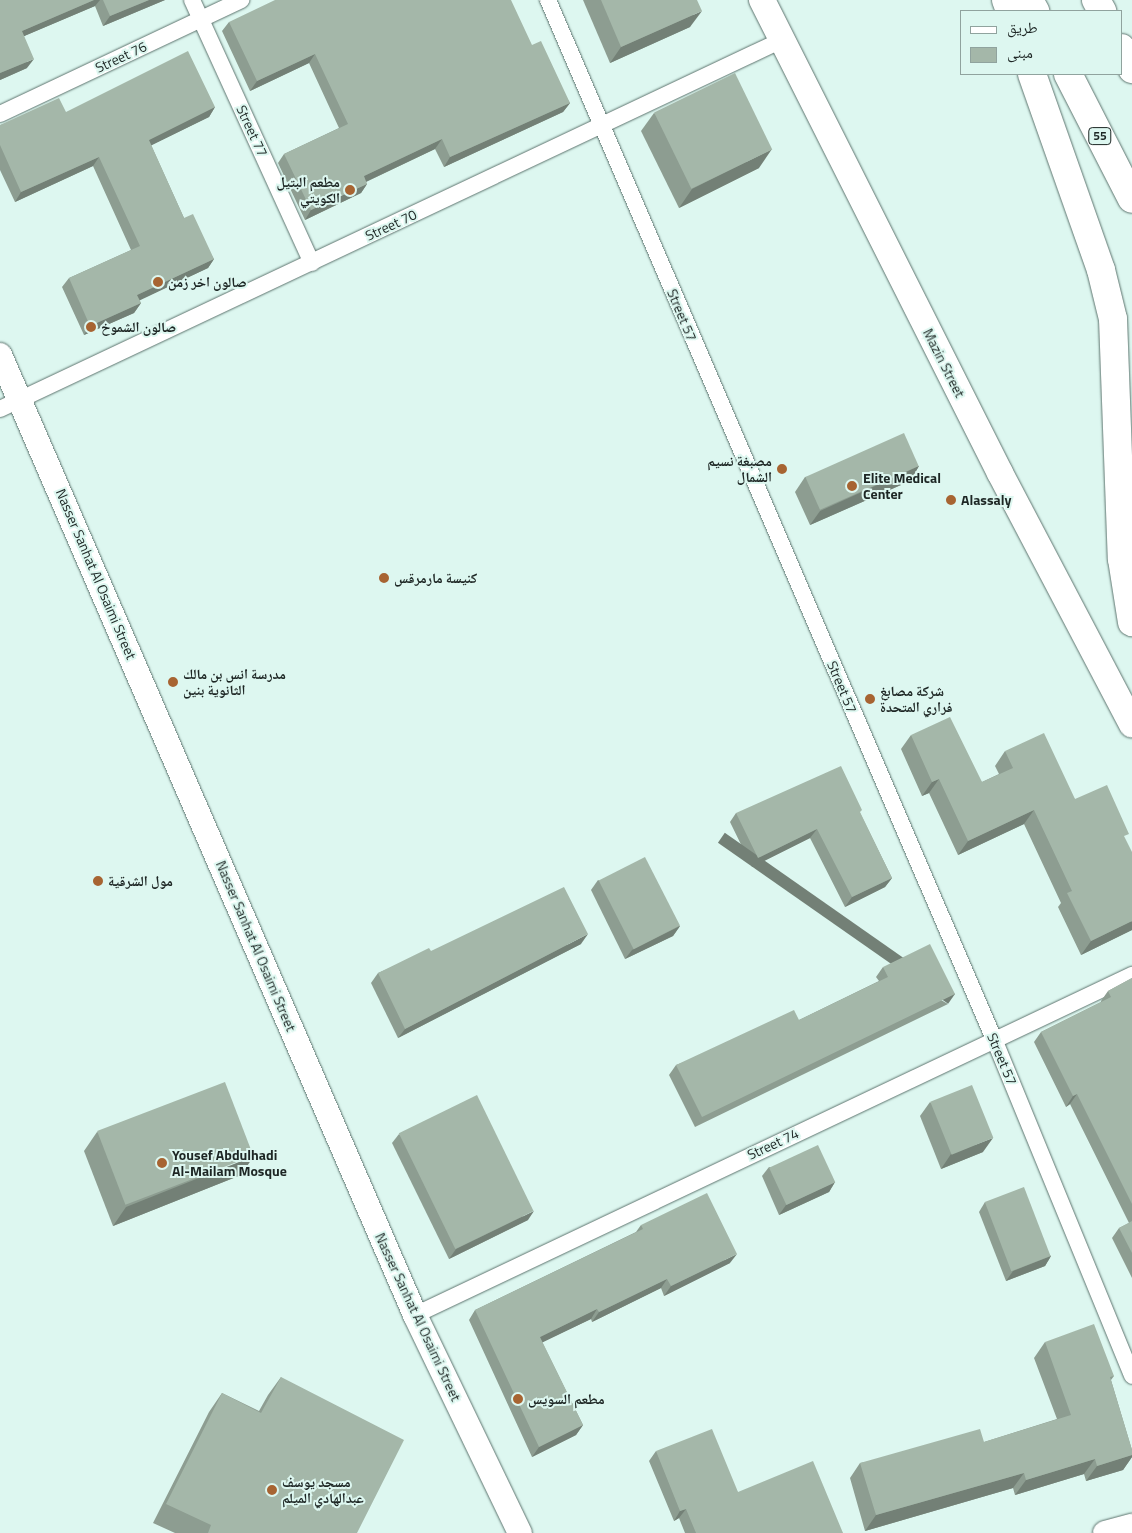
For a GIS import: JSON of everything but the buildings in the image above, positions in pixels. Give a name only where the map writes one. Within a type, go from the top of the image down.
[{"type":"highway","points":[[1122,50],[1132,69]]},
{"type":"highway","points":[[1032,75],[1101,270],[1113,319],[1122,559],[1132,622]]},
{"type":"highway","name":"55","points":[[1069,75],[1132,199]]},
{"type":"main road","name":"Mazin Street","points":[[762,0],[1000,473],[1132,724]]},
{"type":"street","name":"Street 77","points":[[192,0],[312,263]]},
{"type":"street","name":"Street 76","points":[[0,114],[241,0]]},
{"type":"street","name":"Street 57","points":[[548,0],[994,1040],[1132,1376]]},
{"type":"street","name":"Street 70","points":[[10,404],[602,127],[782,40]]},
{"type":"street","name":"Nasser Sanhat Al Osaimi Street","points":[[0,355],[10,404],[414,1315],[520,1533]]},
{"type":"street","name":"Street 74","points":[[414,1315],[1132,975]]},
{"type":"street","points":[[1105,1533],[1132,1526]]},
{"type":"place","name":"مطعم البتيل الكويتي","points":[[350,190]]},
{"type":"place","name":"صالون اخر زمن","points":[[158,282]]},
{"type":"place","name":"صالون الشموخ","points":[[91,327]]},
{"type":"place","name":"مصبغة نسيم الشمال","points":[[782,469]]},
{"type":"place","name":"Elite Medical Center","points":[[852,486]]},
{"type":"place","name":"Alassaly","points":[[951,500]]},
{"type":"place","name":"كنيسة مارمرقس","points":[[384,578]]},
{"type":"place","name":"مدرسة انس بن مالك الثانوية بنين","points":[[173,682]]},
{"type":"place","name":"شركة مصابغ فراري المتحدة","points":[[870,699]]},
{"type":"place","name":"مول الشرقية","points":[[98,881]]},
{"type":"place","name":"Yousef Abdulhadi Al-Mailam Mosque","points":[[162,1163]]},
{"type":"place","name":"مطعم السويس","points":[[518,1399]]},
{"type":"place","name":"مسجد يوسف عبدالهادي الميلم","points":[[272,1490]]}]
